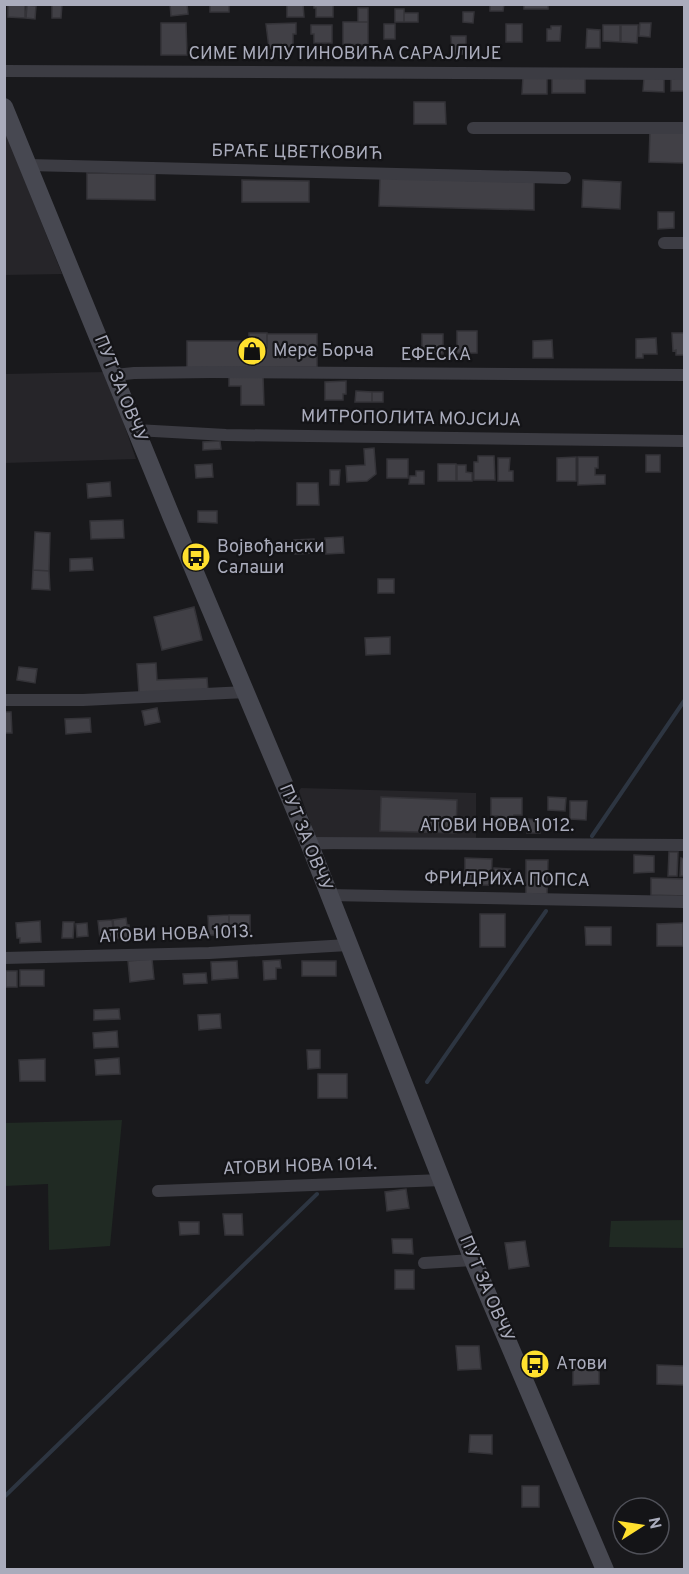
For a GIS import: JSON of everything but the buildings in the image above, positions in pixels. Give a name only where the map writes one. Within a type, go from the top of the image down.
[{"type":"street","name":"СИМЕ МИЛУТИНОВИЋА САРАЈЛИЈЕ","points":[[4,71],[684,74]]},
{"type":"street","name":"ПУТ ЗА ОВЧУ","points":[[4,107],[309,843],[473,1260],[605,1569]]},
{"type":"street","points":[[474,128],[684,128]]},
{"type":"street","name":"БРАЋЕ ЦВЕТКОВИЋ","points":[[28,165],[565,178]]},
{"type":"street","points":[[664,243],[684,243]]},
{"type":"street","name":"ЕФЕСКА","points":[[115,375],[200,372],[684,375]]},
{"type":"street","name":"МИТРОПОЛИТА МОЈСИЈА","points":[[136,430],[226,435],[684,441]]},
{"type":"street","points":[[4,700],[83,700],[246,692]]},
{"type":"street","name":"АТОВИ НОВА 1012.","points":[[309,843],[684,845]]},
{"type":"street","name":"ФРИДРИХА ПОПСА","points":[[329,895],[684,902]]},
{"type":"street","name":"АТОВИ НОВА 1013.","points":[[4,958],[209,953],[348,945]]},
{"type":"street","name":"АТОВИ НОВА 1014.","points":[[158,1191],[442,1180]]},
{"type":"street","points":[[424,1263],[473,1260]]},
{"type":"shaded area","points":[[5,131],[62,274],[5,275]]},
{"type":"shaded area","points":[[106,372],[136,459],[5,463],[5,374]]},
{"type":"shaded area","points":[[301,788],[476,793],[476,839],[320,850],[299,791]]},
{"type":"shaded area","points":[[122,1120],[110,1246],[49,1250],[48,1184],[5,1186],[5,1123]]},
{"type":"shaded area","points":[[684,1220],[684,1248],[609,1247],[611,1221]]},
{"type":"waterway","points":[[592,836],[684,701]]},
{"type":"waterway","points":[[427,1082],[546,911]]},
{"type":"waterway","points":[[4,1497],[317,1194]]},
{"type":"place","name":"Мере Борча","points":[[252,351]]},
{"type":"place","name":"Војвођански Салаши","points":[[196,557]]},
{"type":"place","name":"Атови","points":[[535,1364]]}]
